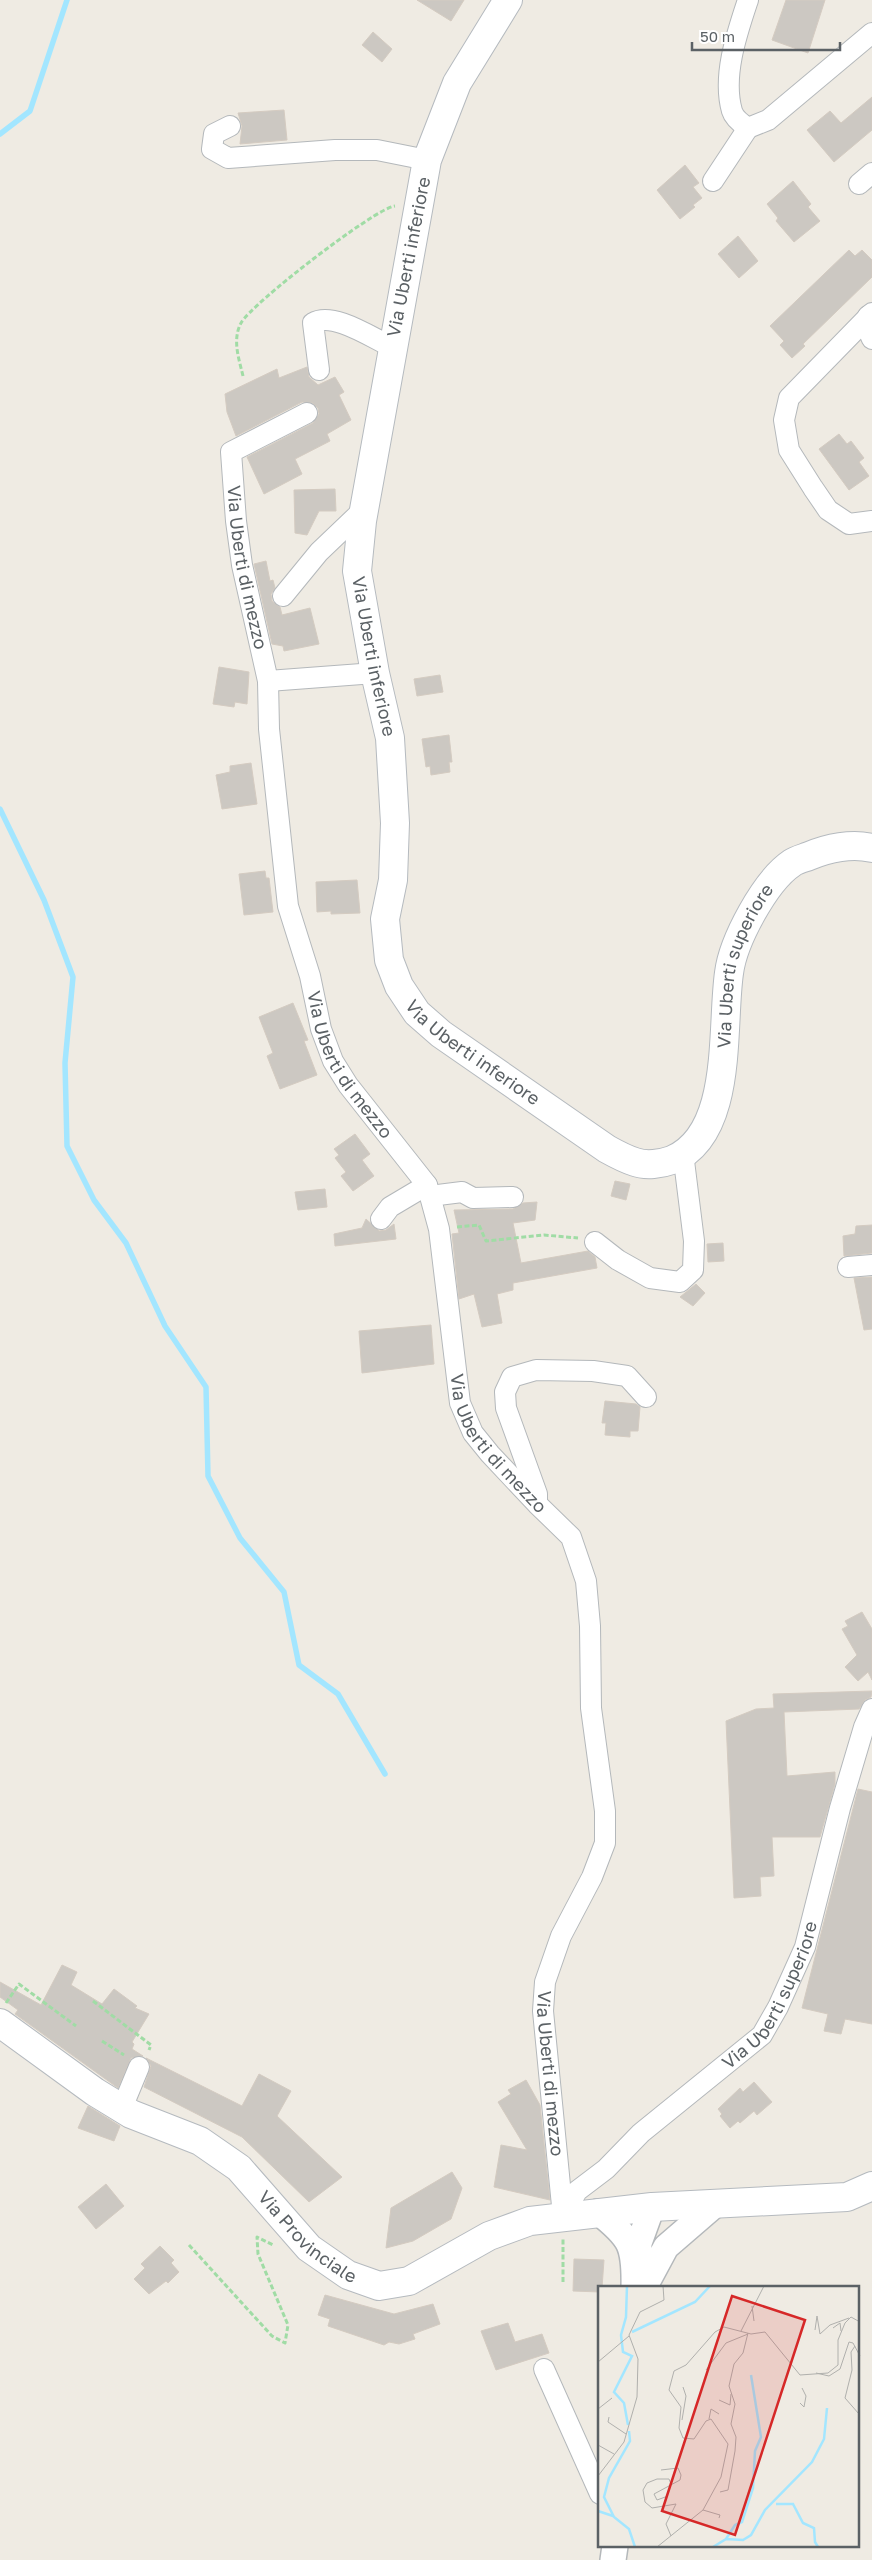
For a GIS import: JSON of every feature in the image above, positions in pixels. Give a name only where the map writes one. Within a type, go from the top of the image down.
[{"type":"main road","name":"Via Uberti inferiore","points":[[508,0],[457,83],[427,160],[364,509],[357,571],[375,674],[390,738],[395,823],[393,880],[385,919],[389,960],[399,986],[417,1013],[441,1034],[607,1149],[635,1163],[645,1165],[670,1161],[684,1153]]},
{"type":"main road","name":"Via Uberti superiore","points":[[684,1153],[699,1139],[712,1111],[726,1022],[729,972],[744,925],[770,886],[792,863],[823,850],[861,845],[872,848]]},
{"type":"main road","name":"Via Provinciale","points":[[2,2014],[122,2108],[138,2117],[200,2140],[238,2168],[309,2248],[348,2275],[379,2286],[409,2281],[498,2233],[530,2220],[652,2207]]},
{"type":"main road","points":[[652,2207],[848,2197],[872,2186]]},
{"type":"street","points":[[748,0],[734,47],[729,72],[732,111],[736,119],[748,128]]},
{"type":"street","points":[[713,181],[748,128],[768,120],[872,33]]},
{"type":"street","points":[[230,126],[214,134],[212,149],[228,158],[335,150],[377,150],[427,160]]},
{"type":"street","points":[[870,315],[872,340]]},
{"type":"street","points":[[870,315],[789,398],[784,420],[789,450],[828,510],[849,524],[872,521]]},
{"type":"street","points":[[319,370],[313,323],[321,318],[338,320],[392,347]]},
{"type":"street","name":"Via Uberti di mezzo","points":[[307,413],[231,452],[236,521],[242,565],[268,681],[269,729],[288,906],[310,976],[320,1030],[332,1060],[348,1085],[429,1191],[439,1229],[460,1403],[478,1440],[537,1504],[571,1537],[586,1581],[590,1626],[591,1708],[605,1811],[605,1843],[592,1877],[561,1936],[544,1982],[543,2011],[563,2216]]},
{"type":"street","points":[[283,596],[320,552],[364,509]]},
{"type":"street","points":[[268,681],[375,674]]},
{"type":"street","points":[[595,1242],[618,1260],[650,1278],[680,1282],[693,1270],[694,1240],[684,1153]]},
{"type":"street","points":[[381,1219],[390,1207],[429,1191],[462,1192],[473,1198],[514,1197]]},
{"type":"street","points":[[848,1267],[872,1265]]},
{"type":"street","points":[[537,1504],[537,1494],[506,1408],[504,1392],[512,1377],[536,1370],[593,1371],[627,1376],[646,1397]]},
{"type":"street","name":"Via Uberti superiore","points":[[563,2216],[577,2192],[606,2169],[641,2133],[762,2035],[778,2007],[805,1947],[840,1808],[864,1727],[872,1709]]},
{"type":"street","points":[[122,2108],[139,2067]]},
{"type":"street","points":[[645,2286],[666,2246],[717,2203]]},
{"type":"street","points":[[652,2207],[666,2246]]},
{"type":"street","points":[[635,2286],[639,2243],[652,2207]]},
{"type":"street","points":[[598,2212],[620,2229],[629,2241],[635,2265],[635,2286]]},
{"type":"street","points":[[544,2369],[598,2490]]},
{"type":"path","points":[[243,376],[236,347],[241,323],[291,277],[359,224],[390,207],[420,204]]},
{"type":"path","points":[[439,1229],[480,1225],[486,1240],[544,1236],[586,1238],[595,1242]]},
{"type":"path","points":[[2,2014],[19,1984],[76,2026]]},
{"type":"path","points":[[93,2001],[151,2045],[139,2067],[102,2041]]},
{"type":"path","points":[[563,2216],[563,2282]]},
{"type":"path","points":[[189,2245],[272,2336],[285,2343],[288,2325],[258,2254],[257,2237],[272,2244],[278,2250]]},
{"type":"building","points":[[417,0],[464,0],[451,21]]},
{"type":"building","points":[[786,0],[825,0],[808,53],[772,40]]},
{"type":"building","points":[[373,32],[392,49],[382,62],[362,45]]},
{"type":"building","points":[[872,97],[872,130],[834,162],[807,130],[830,111],[841,123]]},
{"type":"building","points":[[284,110],[287,140],[240,144],[242,126],[238,113]]},
{"type":"building","points":[[685,165],[699,183],[693,187],[702,198],[693,205],[695,207],[680,219],[657,190]]},
{"type":"building","points":[[793,181],[811,204],[808,207],[820,221],[794,242],[776,221],[778,218],[767,204]]},
{"type":"building","points":[[738,236],[758,261],[739,278],[718,254]]},
{"type":"building","points":[[849,250],[855,256],[862,250],[872,260],[872,277],[803,344],[805,346],[792,358],[780,345],[784,341],[770,326]]},
{"type":"building","points":[[307,367],[309,377],[318,385],[335,377],[344,392],[339,395],[351,420],[327,434],[330,441],[295,459],[302,474],[264,494],[247,457],[313,423],[319,414],[318,408],[313,403],[302,402],[236,436],[227,412],[225,394],[277,369],[279,378]]},
{"type":"building","points":[[839,434],[847,444],[851,441],[864,458],[859,462],[869,476],[849,490],[819,449]]},
{"type":"building","points":[[335,489],[336,511],[319,511],[307,535],[295,533],[294,490]]},
{"type":"building","points":[[266,561],[270,581],[273,580],[275,588],[271,594],[272,601],[280,607],[282,615],[310,608],[319,644],[284,651],[283,646],[272,644],[254,564]]},
{"type":"building","points":[[219,667],[249,672],[247,704],[235,702],[234,707],[213,704]]},
{"type":"building","points":[[440,675],[443,692],[417,696],[414,679]]},
{"type":"building","points":[[449,735],[452,762],[449,762],[450,772],[431,775],[430,766],[426,767],[422,739]]},
{"type":"building","points":[[251,763],[257,804],[222,809],[216,775],[230,772],[230,766]]},
{"type":"building","points":[[265,871],[266,878],[269,878],[273,912],[244,915],[239,874]]},
{"type":"building","points":[[357,880],[360,913],[331,914],[331,911],[317,912],[316,882]]},
{"type":"building","points":[[293,1003],[308,1040],[304,1041],[317,1075],[280,1089],[267,1056],[273,1053],[259,1017]]},
{"type":"building","points":[[355,1134],[370,1154],[362,1160],[374,1176],[353,1191],[341,1176],[346,1172],[335,1158],[339,1155],[334,1149]]},
{"type":"building","points":[[615,1181],[630,1184],[626,1200],[611,1196]]},
{"type":"building","points":[[325,1189],[327,1207],[298,1210],[295,1192]]},
{"type":"building","points":[[537,1202],[535,1220],[513,1223],[521,1263],[588,1251],[595,1257],[597,1268],[513,1283],[513,1290],[497,1294],[502,1323],[482,1327],[474,1294],[459,1299],[452,1234],[459,1233],[454,1210],[513,1209],[523,1203]]},
{"type":"building","points":[[366,1219],[379,1231],[386,1230],[394,1224],[396,1239],[335,1246],[334,1234],[362,1228]]},
{"type":"building","points":[[872,1225],[872,1253],[844,1256],[843,1236],[855,1234],[856,1226]]},
{"type":"building","points":[[723,1243],[724,1261],[708,1262],[707,1244]]},
{"type":"building","points":[[872,1277],[872,1329],[864,1330],[854,1278]]},
{"type":"building","points":[[696,1284],[705,1293],[693,1306],[680,1297]]},
{"type":"building","points":[[431,1325],[434,1364],[362,1373],[359,1331]]},
{"type":"building","points":[[605,1401],[636,1404],[640,1407],[638,1431],[630,1431],[630,1437],[605,1435],[606,1423],[602,1423]]},
{"type":"building","points":[[862,1612],[872,1629],[872,1680],[868,1672],[858,1681],[845,1667],[857,1655],[842,1629],[848,1626],[845,1621]]},
{"type":"building","points":[[872,1691],[871,1697],[865,1700],[859,1709],[784,1712],[787,1776],[835,1772],[835,1784],[820,1837],[772,1837],[774,1876],[760,1877],[761,1896],[734,1898],[726,1721],[756,1709],[774,1708],[773,1694]]},
{"type":"building","points":[[858,1789],[872,1792],[872,2024],[845,2019],[841,2034],[824,2031],[828,2014],[802,2008]]},
{"type":"building","points":[[62,1965],[77,1972],[71,1985],[102,2004],[114,1989],[137,2006],[135,2008],[149,2014],[132,2042],[134,2044],[132,2049],[143,2056],[131,2058],[118,2088],[15,2014],[18,2010],[0,1997],[0,1982],[41,2005]]},
{"type":"building","points":[[146,2058],[242,2106],[259,2074],[291,2091],[277,2116],[342,2177],[309,2202],[242,2137],[144,2087],[151,2066]]},
{"type":"building","points":[[526,2080],[540,2105],[550,2200],[494,2187],[501,2145],[527,2150],[498,2102],[511,2094],[508,2090]]},
{"type":"building","points":[[754,2082],[772,2102],[757,2115],[754,2111],[740,2123],[738,2121],[730,2128],[720,2116],[722,2114],[718,2109],[740,2088],[743,2092]]},
{"type":"building","points":[[88,2106],[120,2126],[114,2141],[78,2128]]},
{"type":"building","points":[[452,2172],[462,2188],[451,2219],[413,2241],[386,2248],[391,2208]]},
{"type":"building","points":[[106,2184],[124,2206],[96,2229],[78,2207]]},
{"type":"building","points":[[160,2246],[174,2260],[171,2263],[179,2272],[168,2283],[166,2281],[149,2294],[134,2279],[145,2268],[141,2264]]},
{"type":"building","points":[[574,2259],[604,2260],[602,2286],[598,2286],[598,2292],[573,2291]]},
{"type":"building","points":[[325,2295],[394,2314],[433,2304],[440,2324],[413,2334],[415,2339],[399,2344],[389,2342],[384,2345],[328,2326],[330,2319],[318,2315]]},
{"type":"building","points":[[508,2323],[515,2342],[542,2334],[549,2353],[496,2370],[481,2331]]},
{"type":"waterway","points":[[0,134],[30,111],[67,0]]},
{"type":"waterway","points":[[0,809],[44,900],[73,977],[65,1063],[67,1146],[94,1200],[126,1243],[165,1326],[206,1387],[208,1476],[240,1538],[284,1592],[299,1665],[338,1694],[385,1774]]}]
